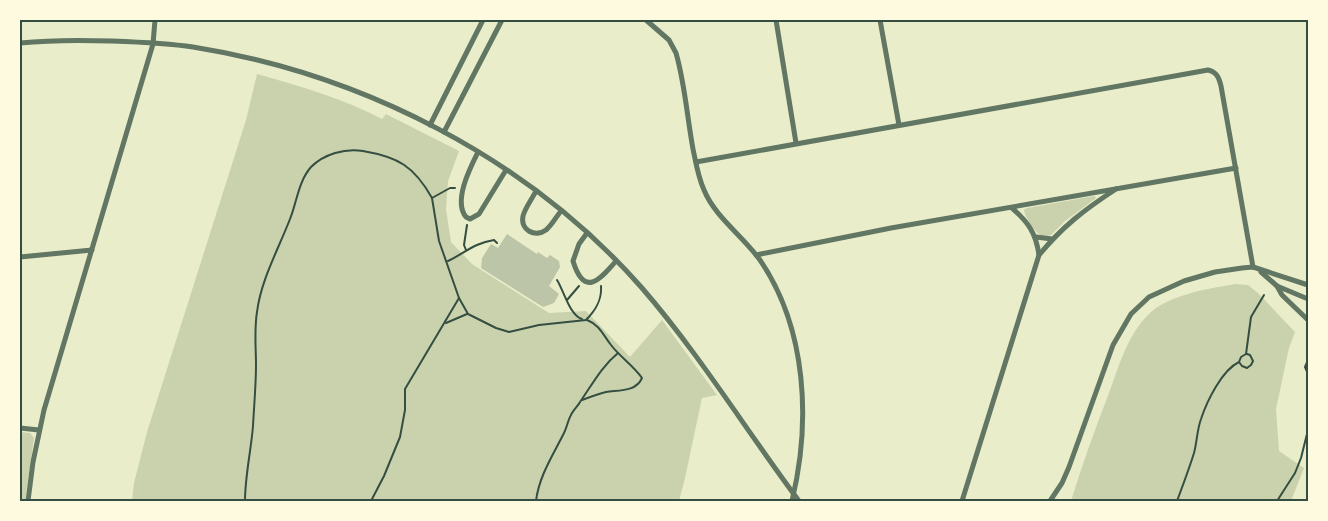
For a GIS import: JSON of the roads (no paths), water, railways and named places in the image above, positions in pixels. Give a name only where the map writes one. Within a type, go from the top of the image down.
[{"type":"street","points":[[28,501],[33,462],[40,430],[153,44],[155,20]]},
{"type":"street","points":[[430,125],[483,20]]},
{"type":"street","points":[[444,132],[502,20]]},
{"type":"street","points":[[646,20],[669,40],[676,53],[696,162],[703,189],[708,198],[766,269],[790,326],[797,360],[802,403],[799,461],[792,501]]},
{"type":"street","points":[[776,20],[796,143]]},
{"type":"street","points":[[880,20],[899,125]]},
{"type":"street","points":[[20,43],[61,40],[153,44],[190,46],[226,53],[318,76],[373,97],[444,132],[478,152],[536,191],[587,233],[616,261],[641,287],[676,330],[799,501]]},
{"type":"street","points":[[696,162],[1198,70],[1212,71],[1220,79],[1253,267]]},
{"type":"street","points":[[478,152],[470,167],[463,188],[461,208],[462,213],[468,218],[479,214],[506,170]]},
{"type":"street","points":[[756,255],[882,230],[1236,168]]},
{"type":"street","points":[[1038,255],[1075,217],[1118,188]]},
{"type":"street","points":[[536,191],[522,218],[523,224],[530,232],[536,234],[547,229],[561,211]]},
{"type":"street","points":[[962,501],[1038,255],[1036,237],[1028,224],[1012,208]]},
{"type":"street","points":[[587,233],[579,244],[573,261],[578,275],[583,281],[589,282],[600,279],[616,261]]},
{"type":"street","points":[[1036,237],[1052,239]]},
{"type":"street","points":[[20,257],[92,250]]},
{"type":"street","points":[[1050,501],[1062,483],[1069,467],[1113,345],[1131,314],[1149,297],[1170,286],[1215,272],[1253,267],[1308,285]]},
{"type":"street","points":[[1259,270],[1277,286],[1282,295],[1308,320]]},
{"type":"street","points":[[1277,286],[1308,298]]},
{"type":"street","points":[[20,428],[40,430]]}]
